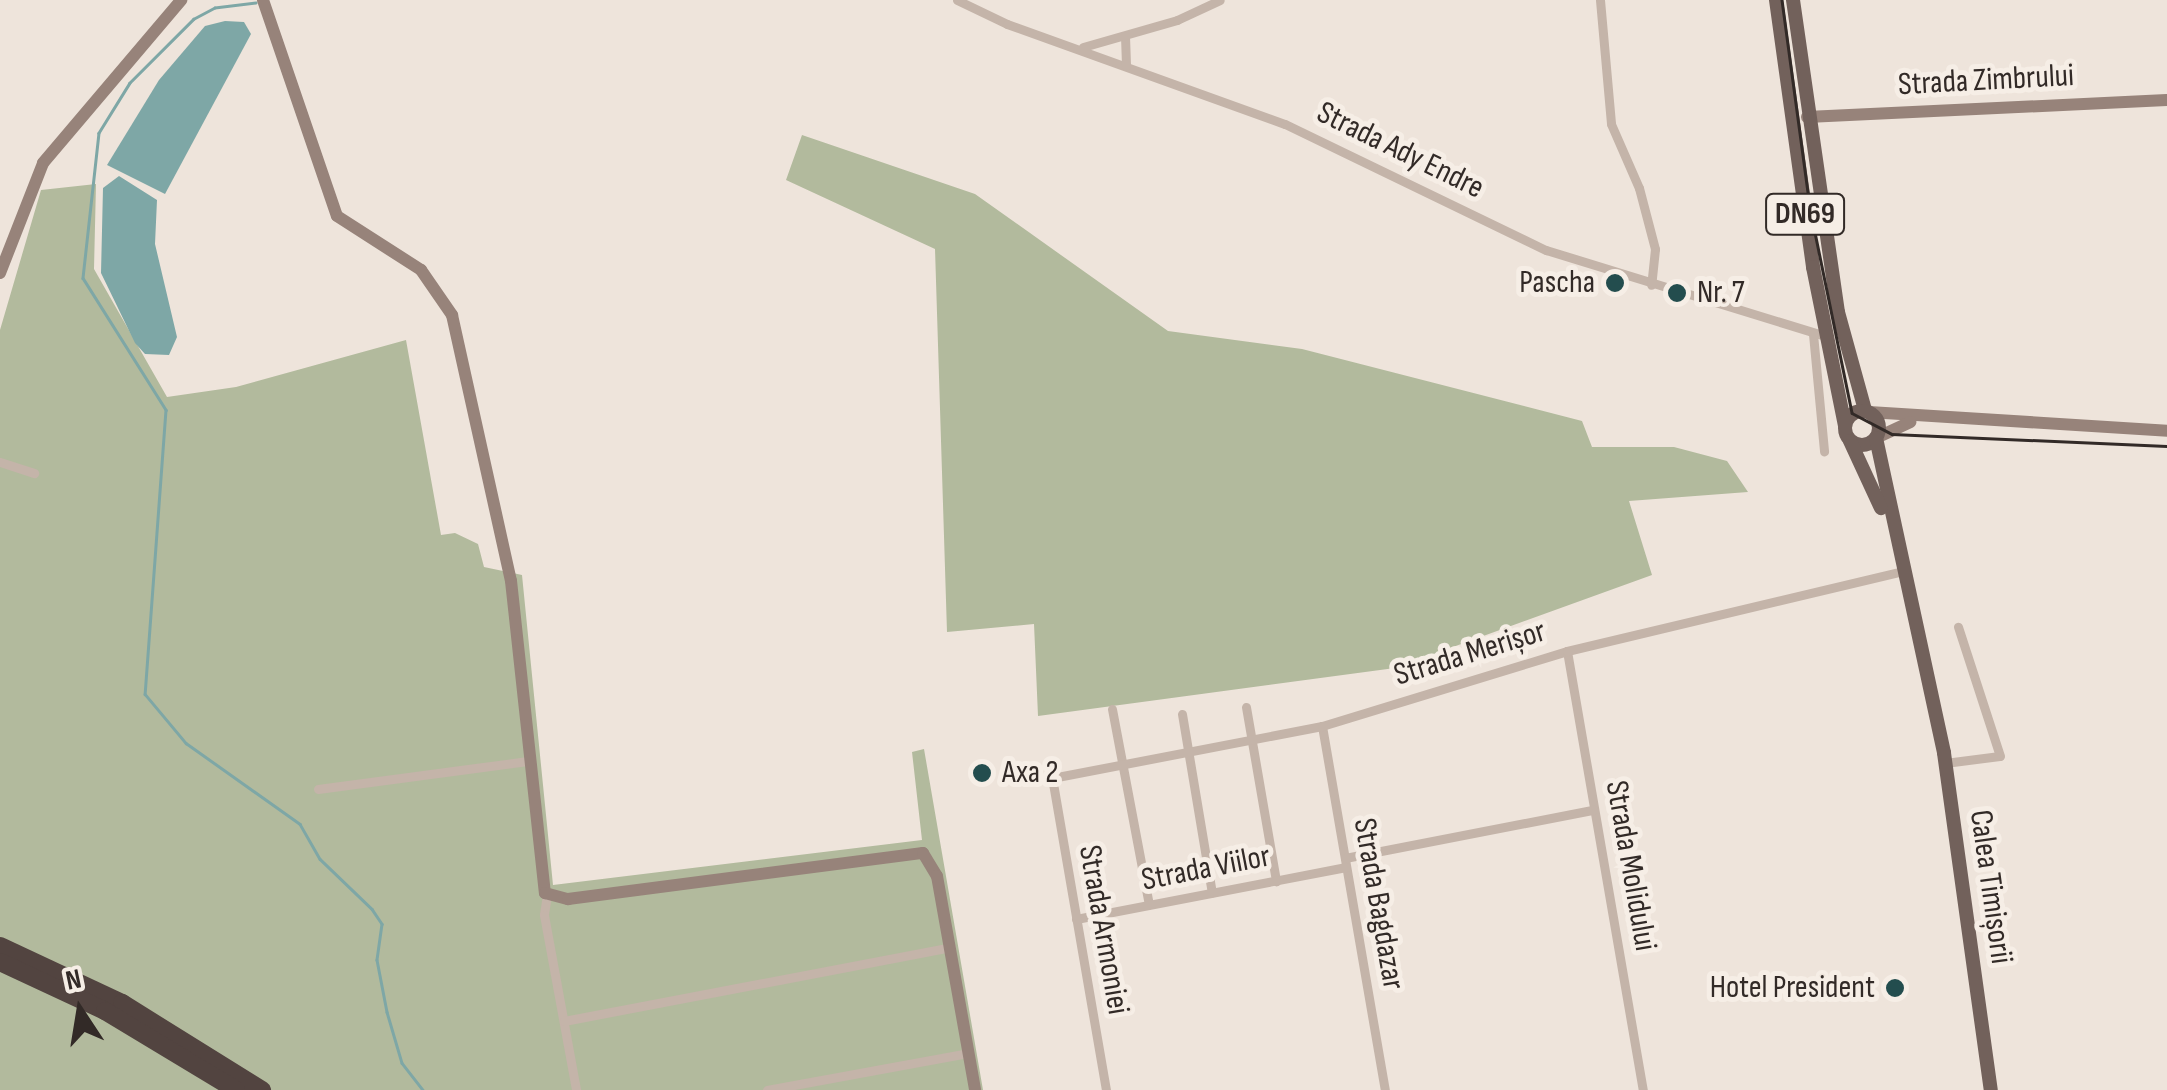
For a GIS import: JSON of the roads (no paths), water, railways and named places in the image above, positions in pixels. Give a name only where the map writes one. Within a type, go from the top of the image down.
[{"type":"highway","points":[[0,946],[135,1011],[262,1090]]},
{"type":"highway","points":[[0,962],[105,1011],[236,1090]]},
{"type":"main road","name":"Calea Timișorii","points":[[1776,0],[1819,335],[1848,433],[1890,526]]},
{"type":"main road","name":"DN69","points":[[1793,0],[1840,323],[1867,411],[1878,422],[1876,438]]},
{"type":"main road","points":[[1867,411],[1850,415],[1848,433],[1864,445],[1876,438]]},
{"type":"main road","name":"Calea Timișorii","points":[[1876,438],[1890,526],[1945,762],[1991,1090]]},
{"type":"main road","name":"Calea Timișorii","points":[[1980,1019],[1983,1090]]},
{"type":"street","points":[[0,273],[44,163],[181,0]]},
{"type":"street","points":[[263,0],[329,204],[354,232],[422,270],[452,315],[512,581],[540,878],[547,895],[544,915],[576,1090]]},
{"type":"street","name":"Strada Ady Endre","points":[[957,0],[1007,24],[1083,46],[1126,66],[1285,124],[1546,250],[1651,286],[1819,335]]},
{"type":"street","points":[[1083,46],[1126,36],[1220,0]]},
{"type":"street","points":[[1600,0],[1611,124],[1639,188],[1655,249],[1651,286]]},
{"type":"street","points":[[1126,36],[1126,66]]},
{"type":"street","name":"Strada Zimbrului","points":[[1807,117],[2167,100]]},
{"type":"street","points":[[1819,335],[1824,451]]},
{"type":"street","points":[[1867,411],[1922,420],[2167,431]]},
{"type":"street","points":[[1876,438],[1898,424],[1922,420]]},
{"type":"street","points":[[0,462],[34,473]]},
{"type":"street","name":"Strada Merișor","points":[[1052,778],[1322,726],[1567,651],[1902,572]]},
{"type":"street","name":"Calea Timișorii","points":[[1945,762],[2000,756],[1958,628]]},
{"type":"street","name":"Strada Molidului","points":[[1567,651],[1643,1090]]},
{"type":"street","points":[[1246,706],[1276,881]]},
{"type":"street","points":[[1112,708],[1149,905]]},
{"type":"street","points":[[1182,714],[1212,893]]},
{"type":"street","name":"Strada Bagdazar","points":[[1322,726],[1385,1090]]},
{"type":"street","points":[[318,789],[529,761]]},
{"type":"street","name":"Strada Armoniei","points":[[1052,778],[1106,1090]]},
{"type":"street","name":"Strada Viilor","points":[[1076,919],[1276,881],[1346,862],[1594,810]]},
{"type":"street","points":[[547,895],[568,899],[917,852],[934,864],[975,1090]]},
{"type":"street","points":[[564,1021],[951,947]]},
{"type":"street","points":[[768,1090],[968,1053]]},
{"type":"water","points":[[244,22],[251,34],[165,194],[107,165],[159,80],[205,26]]},
{"type":"water","points":[[119,176],[157,200],[155,244],[177,337],[169,355],[145,354],[135,343],[101,273],[103,188]]},
{"type":"waterway","points":[[256,3],[215,8],[194,19],[130,83],[99,133],[83,278],[166,410],[145,694],[186,743],[300,824],[320,859],[372,909],[382,924],[377,960],[387,1012],[402,1063],[423,1090]]},
{"type":"tram line","points":[[1782,0],[1810,208],[1852,413],[1892,434],[2167,446]]},
{"type":"place","name":"Pascha","points":[[1615,283]]},
{"type":"place","name":"Nr. 7","points":[[1677,293]]},
{"type":"place","name":"Axa 2","points":[[982,773]]},
{"type":"place","name":"Hotel President","points":[[1895,988]]}]
